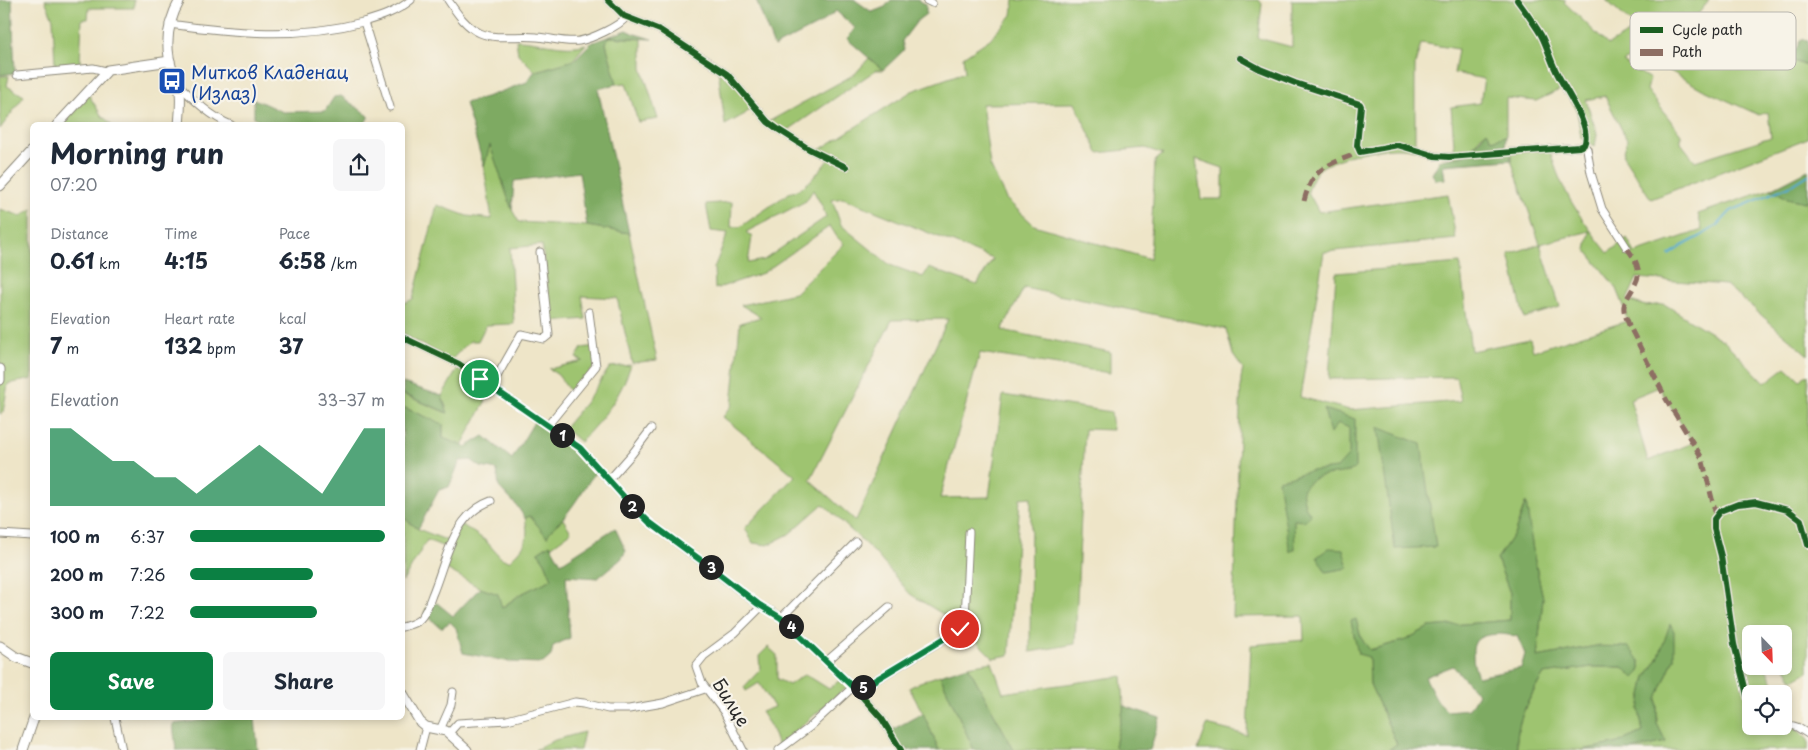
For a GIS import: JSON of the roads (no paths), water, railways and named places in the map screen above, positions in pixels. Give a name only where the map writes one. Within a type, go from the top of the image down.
[{"type":"street","points":[[179,122],[180,97],[178,82],[170,61],[168,40],[169,24],[180,0]]},
{"type":"street","points":[[169,24],[227,31],[292,33],[332,29],[364,22],[388,15],[411,0]]},
{"type":"street","points":[[448,0],[470,28],[490,36],[529,36],[578,41],[615,26],[626,17]]},
{"type":"street","points":[[608,0],[626,17],[660,30],[727,74],[773,126],[809,149],[846,167]]},
{"type":"street","points":[[1517,0],[1541,35],[1555,70],[1582,120],[1586,141],[1584,145],[1587,149],[1591,173],[1602,209],[1627,248]]},
{"type":"street","points":[[364,22],[390,107]]},
{"type":"street","points":[[1240,58],[1260,69],[1294,83],[1360,104],[1362,106],[1357,145],[1360,152],[1398,145],[1435,156],[1449,157],[1579,147],[1584,145]]},
{"type":"street","points":[[18,75],[93,68],[106,71],[170,61]]},
{"type":"street","points":[[60,122],[106,71]]},
{"type":"street","points":[[178,82],[208,112],[226,122]]},
{"type":"street","points":[[0,186],[30,153]]},
{"type":"street","points":[[491,387],[521,334],[544,339],[549,334],[540,252]]},
{"type":"street","points":[[548,424],[596,366],[590,312]]},
{"type":"street","points":[[405,338],[459,364],[548,424],[583,451],[649,522],[761,607],[781,618],[827,661],[877,712],[901,750]]},
{"type":"street","points":[[0,369],[0,380]]},
{"type":"street","points":[[609,480],[651,429]]},
{"type":"street","points":[[405,626],[417,622],[424,613],[454,536],[461,524],[475,510],[491,501]]},
{"type":"street","points":[[1744,685],[1732,637],[1721,556],[1714,529],[1714,519],[1720,512],[1748,502],[1756,502],[1788,510],[1801,520],[1808,544]]},
{"type":"street","points":[[779,750],[855,689],[956,632],[962,626],[965,620],[969,532]]},
{"type":"street","points":[[0,534],[30,536]]},
{"type":"street","points":[[781,618],[856,542]]},
{"type":"street","name":"Билце","points":[[743,750],[724,712],[705,689],[696,669],[696,664],[736,633],[761,607]]},
{"type":"street","points":[[827,661],[889,607]]},
{"type":"street","points":[[0,646],[16,657],[30,662]]},
{"type":"street","points":[[444,731],[458,723],[507,720],[568,703],[584,702],[608,709],[629,709],[663,703],[705,689]]},
{"type":"street","points":[[444,731],[453,692]]},
{"type":"street","points":[[405,697],[418,720],[426,727],[444,731],[467,750]]},
{"type":"street","points":[[23,750],[33,720]]},
{"type":"street","points":[[115,720],[122,750]]},
{"type":"street","points":[[1792,725],[1808,734]]},
{"type":"street","points":[[420,750],[426,727]]},
{"type":"waterway","points":[[1669,255],[1718,225],[1731,211],[1794,184],[1808,175]]},
{"type":"place","name":"Митков Кладенац (Излаз)","points":[[172,81]]}]
